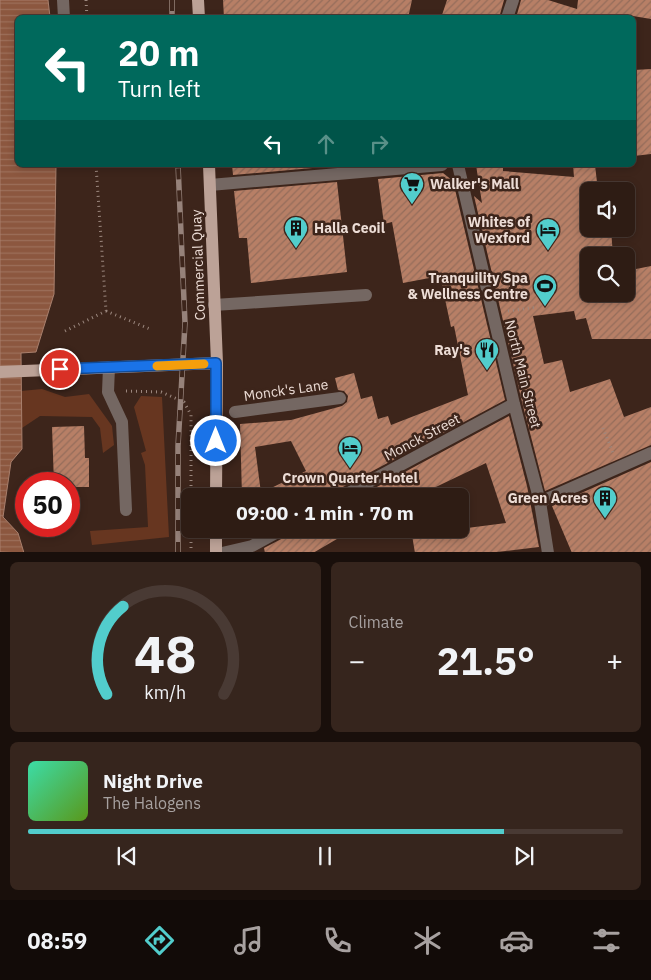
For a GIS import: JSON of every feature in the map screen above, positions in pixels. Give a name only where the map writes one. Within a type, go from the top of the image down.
[{"type":"main road","points":[[198,0],[199,15]]},
{"type":"main road","name":"Commercial Quay","points":[[209,167],[216,363],[216,488]]},
{"type":"main road","points":[[0,372],[216,363]]},
{"type":"main road","points":[[216,538],[216,552]]},
{"type":"street","points":[[63,0],[64,15]]},
{"type":"street","points":[[508,15],[513,0]]},
{"type":"street","points":[[210,185],[419,167]]},
{"type":"street","name":"North Main Street","points":[[458,167],[514,404],[540,502],[548,552]]},
{"type":"street","points":[[214,305],[366,295]]},
{"type":"street","points":[[108,367],[108,392],[122,422],[126,510]]},
{"type":"street","name":"Monck's Lane","points":[[235,412],[340,398]]},
{"type":"street","name":"Monck Street","points":[[358,488],[514,404]]},
{"type":"street","points":[[540,502],[651,453]]},
{"type":"street","points":[[222,552],[252,546],[267,538]]},
{"type":"path","points":[[86,0],[87,15]]},
{"type":"path","points":[[96,167],[106,311]]},
{"type":"path","points":[[493,314],[538,307]]},
{"type":"path","points":[[65,332],[106,311],[150,329]]},
{"type":"path","points":[[108,392],[150,391],[169,394],[181,400],[190,410],[191,488]]},
{"type":"path","points":[[603,428],[614,456]]},
{"type":"path","points":[[191,442],[216,441]]},
{"type":"path","points":[[191,538],[191,552]]},
{"type":"shaded area","points":[[0,0],[48,0],[50,15],[15,15],[15,167],[56,167],[54,294],[36,352],[21,353],[22,449],[11,462],[3,517],[15,530],[15,537],[19,537],[24,552],[0,552]]},
{"type":"shaded area","points":[[42,389],[65,397],[89,394],[112,426],[114,445],[103,453],[100,428],[92,417],[40,416],[22,428],[21,391]]},
{"type":"shaded area","points":[[141,396],[162,397],[169,537],[92,545],[90,531],[148,527],[145,465],[141,453],[146,451],[134,407]]},
{"type":"building","points":[[223,0],[412,0],[409,15],[224,15]]},
{"type":"building","points":[[447,0],[504,0],[500,15],[442,15]]},
{"type":"building","points":[[521,0],[548,0],[577,9],[578,0],[651,0],[651,19],[636,15],[517,15]]},
{"type":"building","points":[[651,69],[651,154],[636,156],[636,70]]},
{"type":"building","points":[[232,167],[324,167],[233,175]]},
{"type":"building","points":[[476,167],[503,167],[503,171],[574,177],[573,167],[595,167],[597,182],[580,182],[580,237],[612,237],[612,247],[580,247],[580,302],[635,302],[635,269],[651,266],[651,339],[592,339],[586,318],[576,320],[574,311],[533,316],[544,364],[562,360],[570,392],[610,379],[624,417],[651,407],[651,445],[545,491],[522,402],[474,196],[482,203]]},
{"type":"building","points":[[443,173],[453,181],[505,400],[341,488],[271,488],[306,471],[291,441],[255,447],[260,488],[242,488],[240,424],[291,420],[342,406],[347,402],[348,396],[344,391],[338,390],[335,378],[354,373],[361,399],[372,396],[378,419],[388,416],[391,425],[468,395],[454,326],[451,327],[440,276],[403,283],[392,222],[384,224],[378,179]]},
{"type":"building","points":[[337,182],[347,272],[251,283],[247,238],[239,238],[234,191]]},
{"type":"building","points":[[509,416],[527,486],[539,547],[496,552],[415,552],[412,538],[469,538],[469,528],[506,523],[486,463],[434,488],[375,488]]},
{"type":"building","points":[[84,426],[85,458],[89,458],[89,487],[80,487],[80,472],[54,472],[52,427]]},
{"type":"building","name":"Green Acres","points":[[651,462],[651,552],[572,552],[552,506]]},
{"type":"building","points":[[283,538],[339,538],[315,552],[265,552],[264,548]]},
{"type":"railway","points":[[172,0],[172,15]]},
{"type":"railway","points":[[178,167],[185,323],[178,446],[178,552]]},
{"type":"slow traffic","points":[[157,366],[204,364]]},
{"type":"place","name":"Walker's Mall","points":[[412,205]]},
{"type":"place","name":"Halla Ceoil","points":[[296,249]]},
{"type":"place","name":"Whites of Wexford","points":[[548,251]]},
{"type":"place","name":"Tranquility Spa & Wellness Centre","points":[[545,307]]},
{"type":"place","name":"Ray's","points":[[487,371]]},
{"type":"place","name":"Crown Quarter Hotel","points":[[350,469]]},
{"type":"place","name":"Green Acres","points":[[605,519]]},
{"type":"route","points":[[60,369],[216,363],[216,441]]}]
